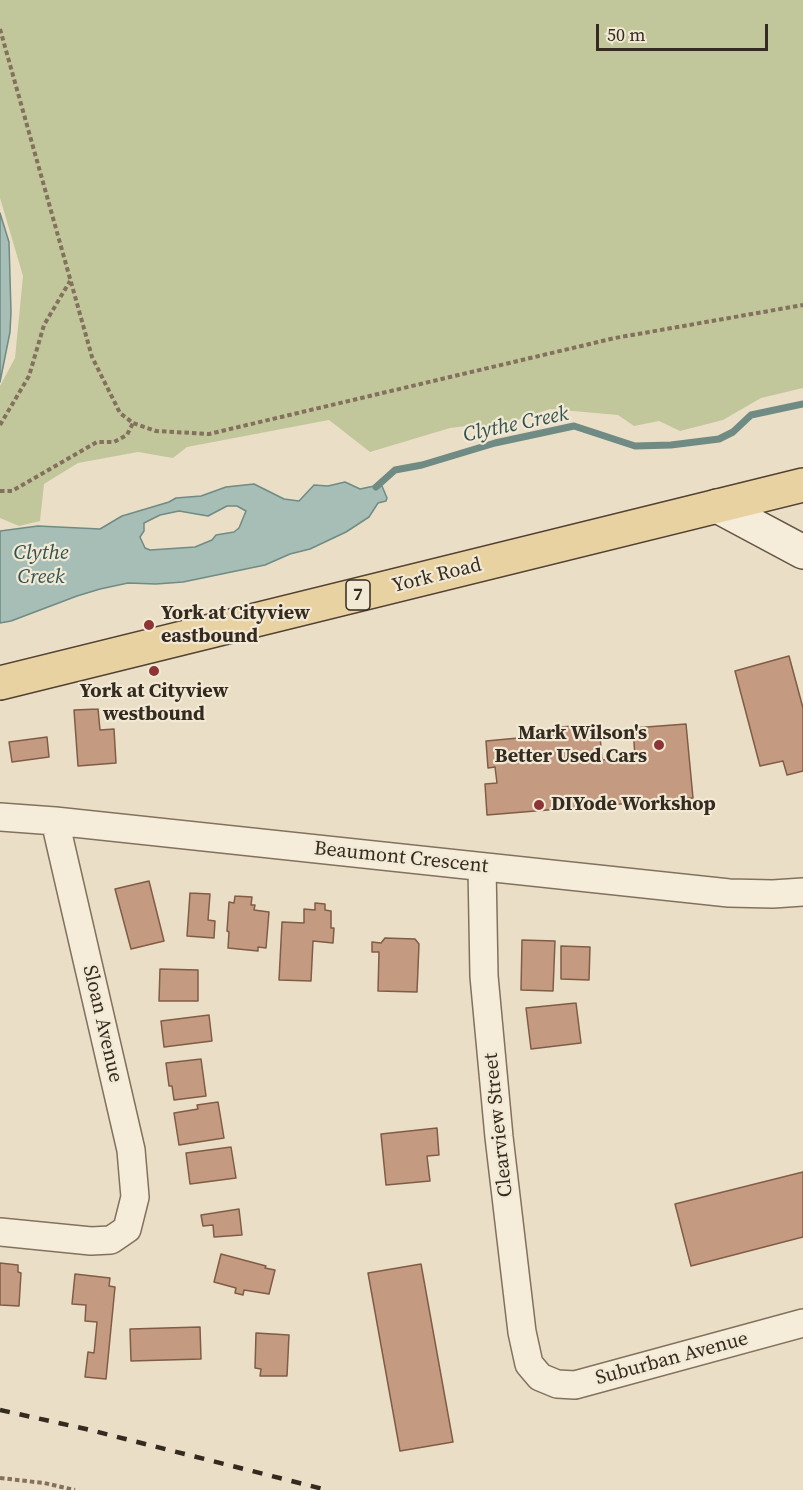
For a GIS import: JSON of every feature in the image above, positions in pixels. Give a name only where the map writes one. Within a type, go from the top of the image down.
[{"type":"main road","name":"York Road","points":[[0,683],[803,485]]},
{"type":"street","points":[[717,506],[803,552]]},
{"type":"street","name":"Beaumont Crescent","points":[[0,817],[729,893],[803,892]]},
{"type":"street","name":"Sloan Avenue","points":[[0,1232],[91,1242],[111,1240],[127,1229],[135,1197],[131,1150],[55,821]]},
{"type":"street","name":"Clearview Street","points":[[482,867],[484,976],[499,1137],[522,1332],[529,1364],[540,1377]]},
{"type":"street","name":"Suburban Avenue","points":[[540,1377],[556,1384],[575,1385],[803,1323]]},
{"type":"path","points":[[0,29],[92,357],[120,413],[133,423],[156,431],[208,434],[615,338],[803,305]]},
{"type":"path","points":[[0,425],[29,376],[44,325],[70,280]]},
{"type":"path","points":[[0,492],[12,491],[97,442],[114,442],[127,435],[133,423]]},
{"type":"path","points":[[0,1478],[44,1483],[75,1490]]},
{"type":"green space","points":[[0,0],[803,0],[803,388],[761,398],[723,420],[680,431],[659,421],[634,426],[618,415],[550,409],[491,429],[467,426],[450,428],[370,452],[329,420],[187,447],[173,458],[138,452],[78,463],[44,484],[40,521],[19,526],[0,518],[0,386],[15,358],[23,276],[0,198]]},
{"type":"water","points":[[0,213],[9,242],[11,312],[10,332],[0,382]]},
{"type":"water","name":"Clythe Creek","points":[[345,482],[360,489],[379,485],[382,486],[387,498],[386,501],[378,503],[369,517],[346,532],[310,549],[290,554],[265,565],[183,582],[128,583],[100,589],[0,623],[0,531],[38,526],[100,529],[122,516],[176,498],[201,496],[226,487],[254,484],[284,499],[299,501],[314,485],[328,486]],"holes":[[[227,506],[237,506],[246,511],[239,528],[234,532],[216,535],[212,540],[195,547],[150,550],[145,548],[140,537],[144,531],[144,523],[160,515],[179,511],[208,516]]]},
{"type":"building","points":[[789,656],[803,708],[803,771],[787,775],[783,761],[760,766],[735,671]]},
{"type":"building","points":[[98,709],[100,730],[114,729],[116,763],[78,766],[74,710]]},
{"type":"building","points":[[599,724],[602,760],[635,757],[633,728],[686,724],[693,798],[487,815],[485,784],[497,783],[495,767],[488,768],[486,741],[561,734],[561,727]]},
{"type":"building","points":[[47,737],[49,757],[12,762],[9,742]]},
{"type":"building","points":[[149,881],[164,941],[131,949],[115,889]]},
{"type":"building","points":[[190,893],[210,894],[208,920],[215,921],[214,938],[187,936]]},
{"type":"building","points":[[235,896],[252,897],[251,905],[255,905],[254,910],[269,912],[266,948],[258,947],[258,951],[228,948],[229,902],[234,903]]},
{"type":"building","points":[[315,903],[325,904],[325,910],[331,911],[331,928],[334,928],[333,943],[313,941],[311,981],[279,980],[282,922],[304,923],[304,909],[315,910]]},
{"type":"building","points":[[385,938],[415,939],[419,944],[417,992],[378,991],[379,952],[372,952],[372,942],[381,943]]},
{"type":"building","points":[[522,940],[555,941],[553,991],[521,990]]},
{"type":"building","points":[[561,946],[590,947],[589,980],[561,979]]},
{"type":"building","points":[[160,969],[198,970],[198,1001],[159,1001]]},
{"type":"building","points":[[576,1003],[581,1043],[531,1049],[526,1008]]},
{"type":"building","points":[[209,1015],[212,1041],[164,1047],[161,1021]]},
{"type":"building","points":[[201,1059],[206,1096],[174,1100],[172,1086],[169,1086],[166,1063]]},
{"type":"building","points":[[218,1102],[224,1138],[179,1145],[174,1113],[198,1109],[197,1105]]},
{"type":"building","points":[[437,1128],[439,1155],[427,1156],[430,1181],[386,1185],[381,1134]]},
{"type":"building","points":[[231,1147],[236,1178],[190,1184],[186,1153]]},
{"type":"building","points":[[803,1172],[803,1237],[691,1266],[675,1204]]},
{"type":"building","points":[[239,1209],[242,1235],[214,1237],[213,1225],[203,1226],[201,1215]]},
{"type":"building","points":[[221,1254],[275,1270],[269,1294],[244,1290],[243,1295],[235,1293],[236,1288],[214,1282]]},
{"type":"building","points":[[0,1263],[18,1265],[18,1272],[21,1273],[19,1306],[0,1305]]},
{"type":"building","points":[[421,1264],[453,1442],[400,1451],[368,1273]]},
{"type":"building","points":[[75,1274],[110,1278],[109,1286],[115,1287],[106,1379],[85,1377],[88,1352],[94,1353],[97,1322],[85,1321],[86,1305],[72,1304]]},
{"type":"building","points":[[200,1327],[201,1359],[131,1361],[130,1329]]},
{"type":"building","points":[[256,1333],[289,1335],[287,1376],[260,1376],[261,1369],[255,1368]]},
{"type":"waterway","name":"Clythe Creek","points":[[376,487],[395,470],[422,465],[495,443],[574,426],[635,446],[671,445],[719,439],[733,432],[751,415],[803,404]]},
{"type":"railway","points":[[0,1410],[86,1429],[327,1490]]},
{"type":"place","name":"York at Cityview eastbound","points":[[149,625]]},
{"type":"place","name":"York at Cityview westbound","points":[[154,671]]},
{"type":"place","name":"Mark Wilson's Better Used Cars","points":[[659,745]]},
{"type":"place","name":"DIYode Workshop","points":[[539,805]]}]
